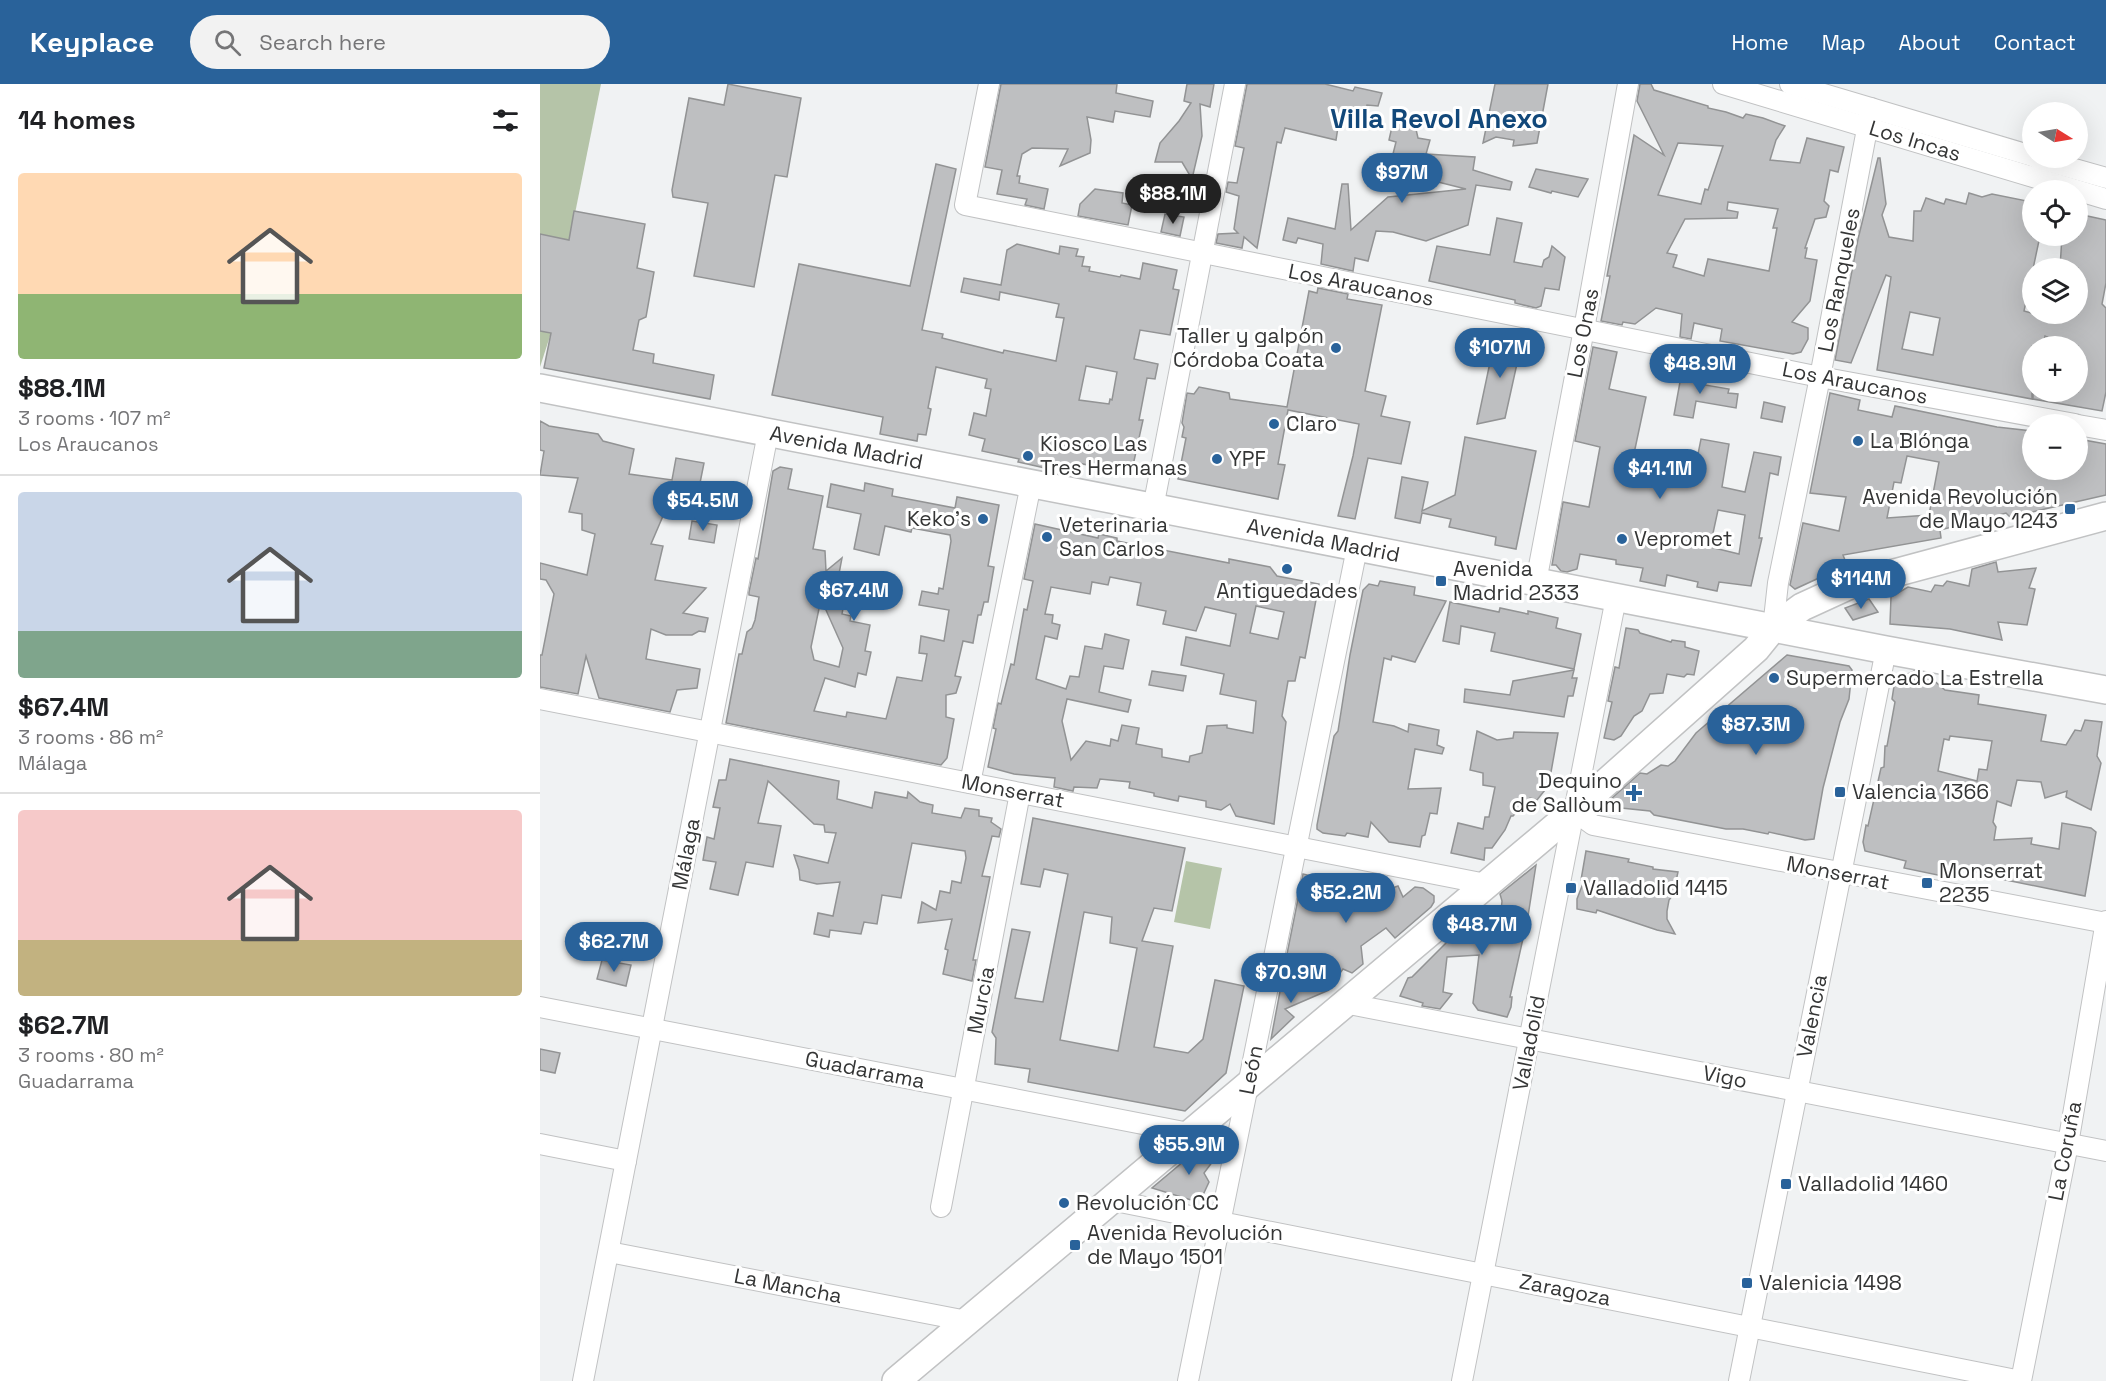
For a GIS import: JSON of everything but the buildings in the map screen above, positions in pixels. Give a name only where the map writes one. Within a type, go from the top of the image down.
[{"type":"main road","name":"Avenida Madrid","points":[[540,388],[1616,598],[2106,690]]},
{"type":"main road","points":[[896,1381],[1574,811],[1756,649],[1773,628],[1802,607],[1850,585],[2106,516]]},
{"type":"street","name":"Los Araucanos","points":[[988,84],[965,205],[2022,415]]},
{"type":"street","points":[[1153,508],[1235,84]]},
{"type":"street","name":"Los Onas","points":[[1536,582],[1628,84]]},
{"type":"street","name":"Los Incas","points":[[1723,84],[2022,154]]},
{"type":"street","name":"Los Incas","points":[[1790,84],[1870,118],[2106,199]]},
{"type":"street","name":"Los Ranqueles","points":[[1773,628],[1778,583],[1870,118]]},
{"type":"street","name":"Los Incas","points":[[2072,168],[2106,178]]},
{"type":"street","name":"Los Araucanos","points":[[2088,427],[2106,430]]},
{"type":"street","name":"Málaga","points":[[584,1381],[768,433]]},
{"type":"street","points":[[970,783],[1031,484]]},
{"type":"street","name":"León","points":[[1188,1381],[1357,548]]},
{"type":"street","name":"Valladolid","points":[[1462,1381],[1616,598]]},
{"type":"street","name":"Valencia","points":[[1739,1381],[1886,650]]},
{"type":"street","name":"Monserrat","points":[[540,699],[1486,884]]},
{"type":"street","name":"Murcia","points":[[941,1206],[1020,793]]},
{"type":"street","name":"Monserrat","points":[[1574,811],[1593,825],[2106,922]]},
{"type":"street","name":"La Coruña","points":[[2021,1381],[2068,1144],[2106,922]]},
{"type":"street","name":"Vigo","points":[[1344,1003],[2106,1151]]},
{"type":"street","name":"Guadarrama","points":[[540,1007],[1189,1133]]},
{"type":"street","points":[[540,1144],[626,1161]]},
{"type":"street","name":"Zaragoza","points":[[1110,1200],[2021,1381]]},
{"type":"street","name":"La Mancha","points":[[609,1252],[967,1321]]},
{"type":"green space","points":[[540,84],[601,84],[551,333],[540,367]]},
{"type":"green space","points":[[1186,861],[1222,868],[1210,929],[1174,922]]},
{"type":"place","name":"Taller y galpón Córdoba Coata","points":[[1336,348]]},
{"type":"place","name":"Claro","points":[[1274,424]]},
{"type":"place","name":"La Blónga","points":[[1858,441]]},
{"type":"place","name":"Kiosco Las Tres Hermanas","points":[[1028,456]]},
{"type":"place","name":"YPF","points":[[1217,459]]},
{"type":"place","name":"Avenida Revolución de Mayo 1243","points":[[2070,509]]},
{"type":"place","name":"Keko's","points":[[983,519]]},
{"type":"place","name":"Veterinaria San Carlos","points":[[1047,537]]},
{"type":"place","name":"Vepromet","points":[[1622,539]]},
{"type":"place","name":"Antiguedades","points":[[1287,569]]},
{"type":"place","name":"Avenida Madrid 2333","points":[[1441,581]]},
{"type":"place","name":"Supermercado La Estrella","points":[[1774,678]]},
{"type":"place","name":"Valencia 1366","points":[[1840,792]]},
{"type":"place","name":"Dequino de Sallòum","points":[[1634,793]]},
{"type":"place","name":"Monserrat 2235","points":[[1927,883]]},
{"type":"place","name":"Valladolid 1415","points":[[1571,888]]},
{"type":"place","name":"Valladolid 1460","points":[[1786,1184]]},
{"type":"place","name":"Revolución CC","points":[[1064,1203]]},
{"type":"place","name":"Avenida Revolución de Mayo 1501","points":[[1075,1245]]},
{"type":"place","name":"Valenicia 1498","points":[[1747,1283]]},
{"type":"district","name":"Villa Revol Anexo","points":[[1439,119]]}]
